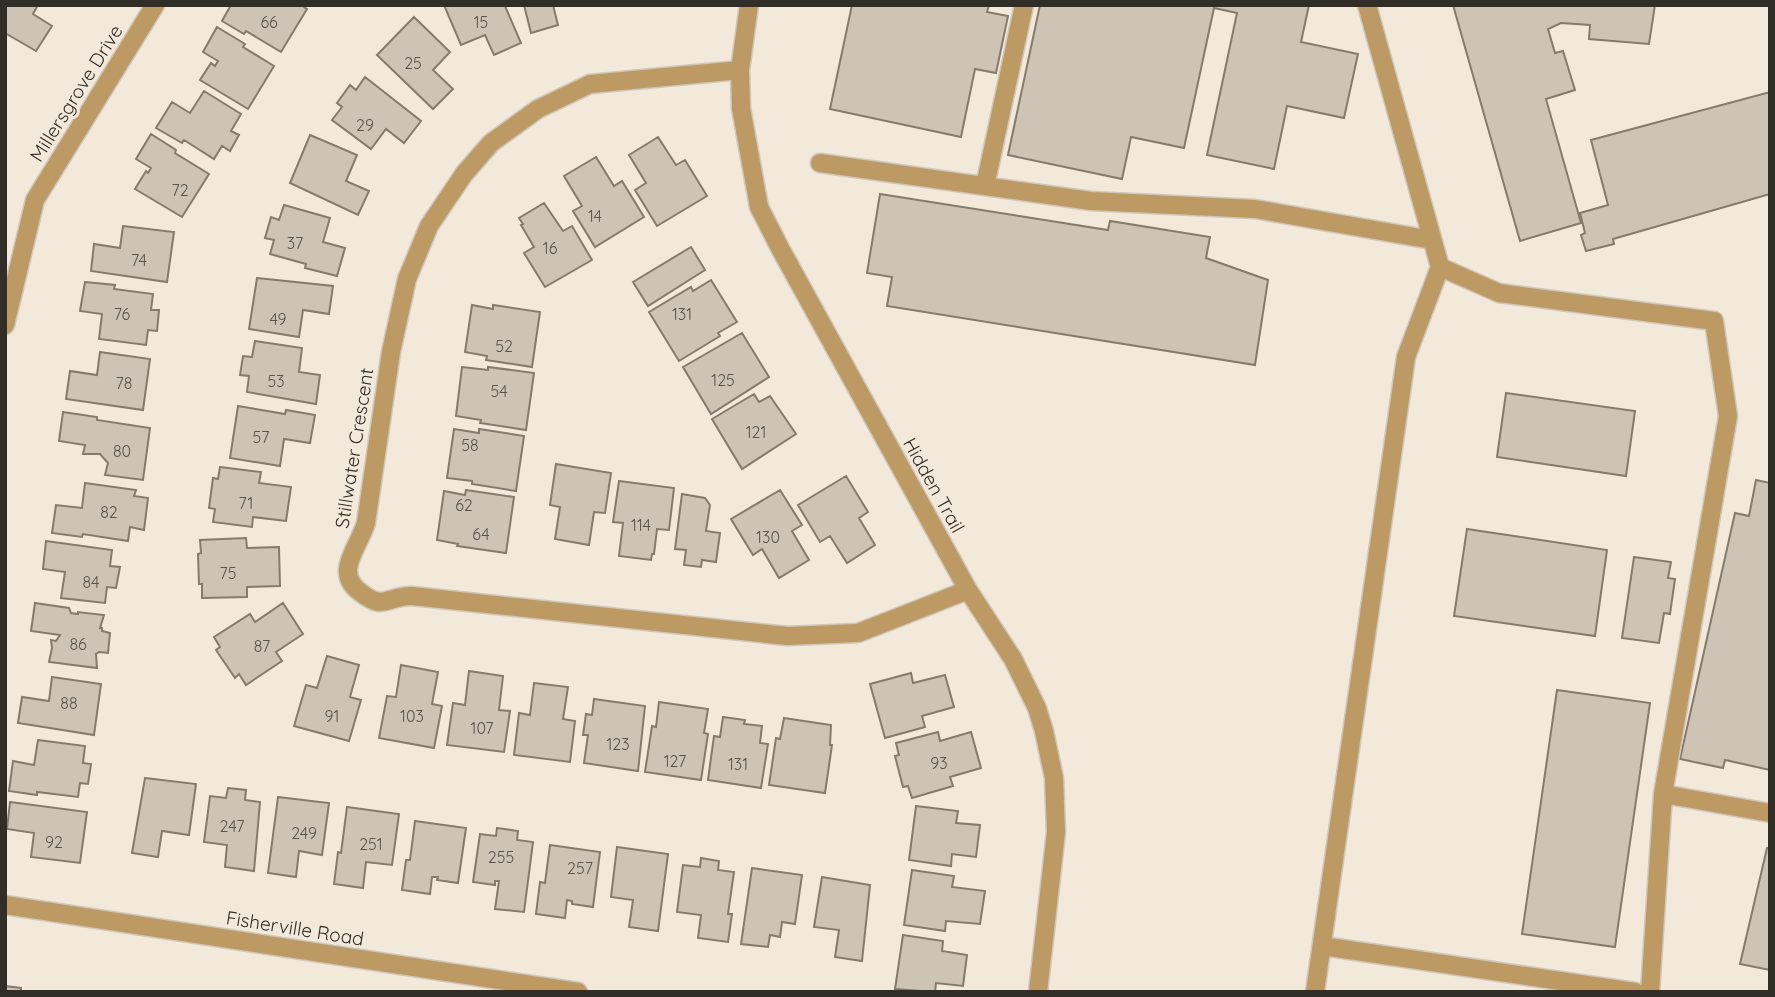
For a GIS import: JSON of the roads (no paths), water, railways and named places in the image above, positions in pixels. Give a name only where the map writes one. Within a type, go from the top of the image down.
[{"type":"street","name":"Millersgrove Drive","points":[[5,325],[34,201],[155,5]]},
{"type":"street","name":"Hidden Trail","points":[[749,5],[740,70],[741,108],[759,207],[968,590],[1013,659],[1037,708],[1044,731],[1054,778],[1056,832],[1038,992]]},
{"type":"street","points":[[985,186],[1024,5]]},
{"type":"street","points":[[1315,992],[1406,357],[1440,267],[1367,5]]},
{"type":"street","name":"Stillwater Crescent","points":[[740,70],[590,84],[538,110],[491,143],[464,174],[429,226],[407,279],[391,352],[366,523],[347,565],[348,578],[355,589],[378,602],[399,595],[412,596],[787,636],[858,633],[968,590]]},
{"type":"street","points":[[820,163],[1091,201],[1255,209],[1432,240]]},
{"type":"street","points":[[1440,267],[1499,293],[1714,321],[1728,416],[1663,794],[1650,992]]},
{"type":"street","points":[[1663,794],[1770,813]]},
{"type":"street","name":"Fisherville Road","points":[[5,905],[578,992]]},
{"type":"street","points":[[1322,946],[1635,992]]}]
